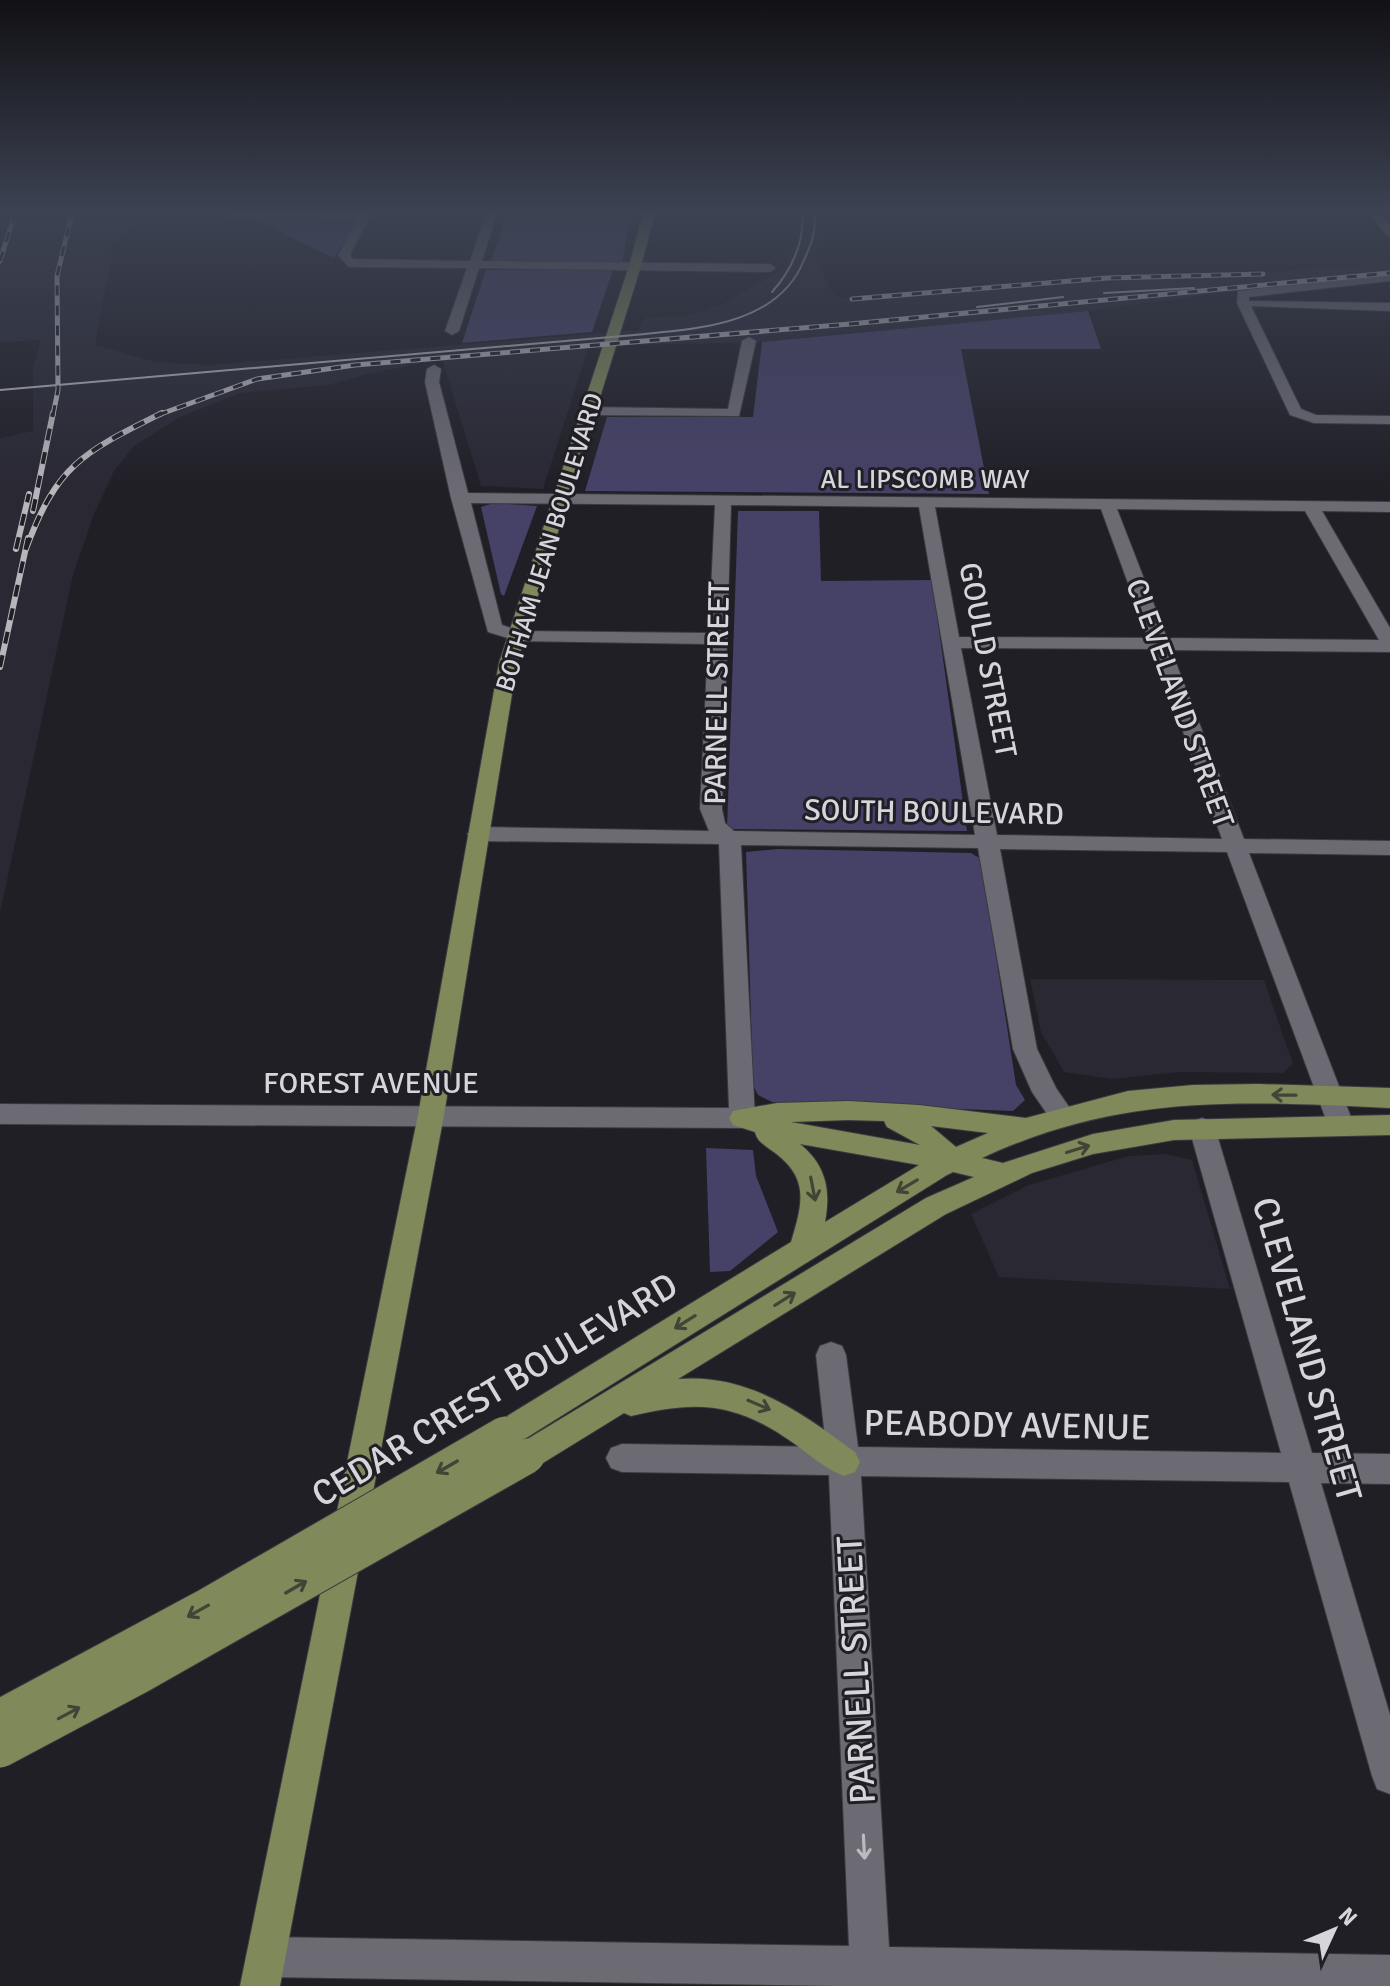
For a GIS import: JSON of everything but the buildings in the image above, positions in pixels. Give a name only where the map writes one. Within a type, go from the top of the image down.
[{"type":"main road","name":"BOTHAM JEAN BOULEVARD","points":[[431,1115],[508,663],[622,306]]},
{"type":"main road","name":"CEDAR CREST BOULEVARD","points":[[0,1750],[141,1675],[521,1442],[804,1247],[952,1159],[1063,1117],[1129,1101],[1202,1094],[1390,1098]]},
{"type":"main road","points":[[742,1118],[774,1112],[825,1109],[1028,1129]]},
{"type":"main road","points":[[882,1113],[926,1135],[952,1159]]},
{"type":"main road","points":[[263,1971],[431,1115]]},
{"type":"main road","points":[[742,1118],[777,1130],[924,1157],[952,1159],[1004,1174]]},
{"type":"main road","points":[[742,1118],[795,1151],[808,1168],[816,1187],[816,1206],[804,1247]]},
{"type":"main road","name":"CEDAR CREST BOULEVARD","points":[[0,1717],[521,1442],[602,1411],[936,1206],[1004,1174],[1093,1144],[1174,1130],[1390,1125]]},
{"type":"main road","points":[[936,1206],[946,1186],[952,1159]]},
{"type":"main road","points":[[602,1411],[659,1394],[688,1389],[715,1391],[781,1415],[844,1462]]},
{"type":"street","points":[[452,331],[460,306]]},
{"type":"street","points":[[1250,306],[1295,412],[1302,416],[1390,420]]},
{"type":"street","points":[[588,411],[734,413],[749,341]]},
{"type":"street","points":[[434,369],[432,382],[490,622],[494,628],[517,636],[717,639]]},
{"type":"street","name":"AL LIPSCOMB WAY","points":[[459,498],[1390,507]]},
{"type":"street","name":"PARNELL STREET","points":[[723,501],[711,809],[715,825],[730,839],[742,1118]]},
{"type":"street","name":"GOULD STREET","points":[[926,503],[1025,1049],[1031,1065],[1063,1117]]},
{"type":"street","name":"CLEVELAND STREET","points":[[1107,504],[1341,1125]]},
{"type":"street","points":[[951,642],[1390,645],[1311,507]]},
{"type":"street","name":"SOUTH BOULEVARD","points":[[478,834],[1390,848]]},
{"type":"street","name":"FOREST AVENUE","points":[[0,1114],[742,1118]]},
{"type":"street","name":"CLEVELAND STREET","points":[[1202,1128],[1390,1776]]},
{"type":"street","name":"PARNELL STREET","points":[[831,1355],[844,1462],[871,1977]]},
{"type":"street","name":"PEABODY AVENUE","points":[[622,1458],[1390,1469]]},
{"type":"street","points":[[263,1971],[871,1977],[1390,1975]]},
{"type":"shaded area","points":[[0,306],[102,306],[95,345],[155,362],[210,365],[639,330],[644,318],[690,315],[717,306],[1127,306],[762,342],[589,346],[543,489],[481,486],[442,359],[328,385],[241,393],[180,417],[134,446],[114,471],[94,514],[73,575],[0,913],[0,438],[33,431],[33,368],[41,340],[0,342]]},
{"type":"shaded area","points":[[474,306],[601,306],[592,332],[462,343]]},
{"type":"shaded area","points":[[1088,311],[1101,349],[961,349],[989,494],[585,491],[607,417],[753,417],[762,342]]},
{"type":"shaded area","points":[[494,503],[537,506],[504,596],[501,594],[481,507]]},
{"type":"shaded area","points":[[738,511],[819,511],[821,581],[932,580],[967,831],[727,829]]},
{"type":"shaded area","points":[[778,849],[971,853],[981,859],[1016,1085],[1025,1100],[1013,1111],[772,1102],[758,1095],[753,1085],[746,852]]},
{"type":"shaded area","points":[[1030,979],[1264,980],[1293,1064],[1283,1073],[1180,1072],[1112,1079],[1064,1072],[1041,1032]]},
{"type":"shaded area","points":[[706,1148],[753,1150],[756,1176],[778,1232],[730,1271],[710,1272]]},
{"type":"shaded area","points":[[1165,1154],[1192,1160],[1230,1289],[999,1277],[971,1214],[1029,1185],[1129,1156]]},
{"type":"tram line","points":[[0,390],[683,330],[732,320],[764,306]]},
{"type":"tram line","points":[[977,307],[988,306]]},
{"type":"railway","points":[[53,415],[58,390],[57,306]]},
{"type":"railway","points":[[159,415],[257,379],[355,365],[1044,306]]},
{"type":"railway","points":[[33,511],[53,413]]},
{"type":"railway","points":[[26,549],[49,497],[76,464],[112,439],[159,415]]},
{"type":"railway","points":[[16,549],[29,494]]},
{"type":"railway","points":[[0,667],[28,538]]}]
